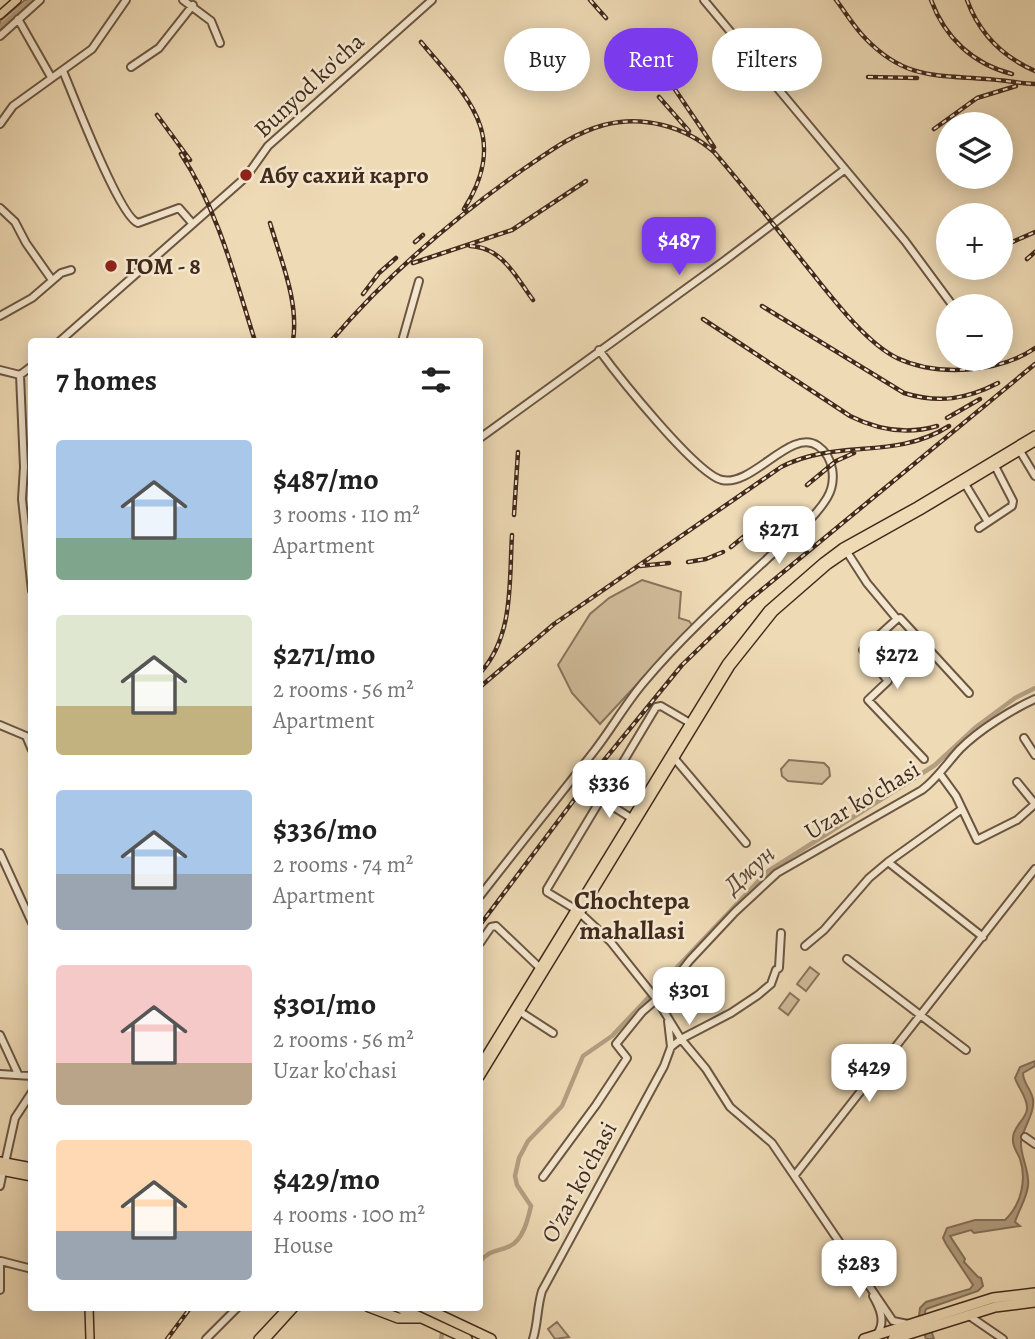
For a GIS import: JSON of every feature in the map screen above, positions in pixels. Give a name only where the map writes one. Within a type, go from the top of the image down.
[{"type":"highway","points":[[2,1167],[28,1168]]},
{"type":"highway","points":[[2,1167],[28,1175]]},
{"type":"highway","points":[[864,1339],[911,1329],[1035,1293]]},
{"type":"highway","points":[[939,1320],[968,1315],[994,1303],[1035,1302]]},
{"type":"highway","points":[[380,1311],[398,1318],[424,1311],[455,1328],[491,1339]]},
{"type":"highway","points":[[455,1328],[467,1339]]},
{"type":"highway","points":[[893,1339],[911,1329]]},
{"type":"main road","points":[[2,2],[5,6],[14,2]]},
{"type":"main road","points":[[0,15],[14,2]]},
{"type":"main road","points":[[483,1072],[577,911],[768,610],[786,592],[843,547],[1035,435]]},
{"type":"main road","points":[[610,858],[631,818],[726,664],[792,595],[847,552],[1035,442]]},
{"type":"main road","points":[[483,1060],[539,967],[577,911]]},
{"type":"main road","points":[[89,1311],[90,1339]]},
{"type":"main road","points":[[258,1339],[284,1311]]},
{"type":"main road","points":[[266,1339],[291,1311]]},
{"type":"street","points":[[0,36],[40,0]]},
{"type":"street","points":[[0,124],[13,106],[51,76],[63,71],[99,41],[126,0]]},
{"type":"street","points":[[183,0],[211,21],[220,43]]},
{"type":"street","name":"Bunyod ko'cha","points":[[63,338],[246,177],[268,146],[432,0]]},
{"type":"street","points":[[704,0],[905,241],[944,294]]},
{"type":"street","points":[[131,67],[159,48],[193,5]]},
{"type":"street","points":[[18,19],[51,76]]},
{"type":"street","points":[[63,71],[111,184],[131,220],[138,223],[179,208],[192,223]]},
{"type":"street","points":[[483,436],[734,254],[844,170]]},
{"type":"street","points":[[0,208],[15,222],[52,280]]},
{"type":"street","points":[[0,316],[32,298],[61,273],[71,271]]},
{"type":"street","points":[[403,338],[419,281]]},
{"type":"street","points":[[483,892],[563,792],[644,682],[820,507],[827,498],[833,481],[832,464],[819,447],[805,443],[792,446],[738,479],[723,480],[711,476],[629,389],[599,350]]},
{"type":"street","points":[[20,376],[28,369]]},
{"type":"street","points":[[0,370],[20,376]]},
{"type":"street","points":[[20,376],[24,467],[22,499],[28,554]]},
{"type":"street","points":[[1020,451],[1035,476]]},
{"type":"street","points":[[979,528],[1012,506],[1013,502],[996,466]]},
{"type":"street","points":[[965,484],[988,522]]},
{"type":"street","points":[[847,552],[867,583],[897,619],[900,618],[969,693]]},
{"type":"street","points":[[897,619],[863,650],[888,681],[868,701],[924,759]]},
{"type":"street","name":"Uzar ko'chasi","points":[[543,1177],[627,1058],[616,1044],[708,941],[777,873],[922,790],[940,775],[963,747],[1018,707],[1035,699]]},
{"type":"street","points":[[690,723],[657,706],[546,891],[577,911],[610,941],[656,999],[668,1021],[706,1069],[730,1107],[767,1137],[893,1321],[911,1329]]},
{"type":"street","points":[[0,725],[28,734]]},
{"type":"street","points":[[1024,738],[1035,755]]},
{"type":"street","points":[[675,760],[746,843]]},
{"type":"street","points":[[940,775],[956,796],[977,840],[1017,820],[1035,804],[1017,782]]},
{"type":"street","points":[[601,799],[631,818]]},
{"type":"street","points":[[805,946],[824,930],[869,878],[962,809]]},
{"type":"street","points":[[0,853],[28,914]]},
{"type":"street","points":[[888,862],[983,937]]},
{"type":"street","points":[[795,1175],[1035,869]]},
{"type":"street","points":[[483,939],[491,927],[496,926],[539,967]]},
{"type":"street","points":[[671,1047],[681,1039],[732,1013],[771,984],[779,968],[781,933]]},
{"type":"street","points":[[847,959],[966,1051]]},
{"type":"street","points":[[519,1011],[553,1033]]},
{"type":"street","points":[[668,1021],[671,1047]]},
{"type":"street","points":[[0,1035],[18,1074]]},
{"type":"street","name":"O'zar ko'chasi","points":[[533,1339],[542,1291],[664,1066],[671,1047]]},
{"type":"street","points":[[0,1074],[28,1075]]},
{"type":"street","points":[[0,1186],[2,1167],[14,1122],[28,1099]]},
{"type":"street","points":[[1025,1137],[1035,1144]]},
{"type":"street","points":[[0,1290],[0,1261],[28,1268]]},
{"type":"street","points":[[856,1267],[879,1311],[883,1326],[876,1335]]},
{"type":"street","points":[[205,1339],[234,1311]]},
{"type":"street","points":[[968,1315],[1003,1339]]},
{"type":"shaded area","points":[[25,0],[35,0],[0,32],[0,21]]},
{"type":"shaded area","points":[[642,580],[681,592],[679,618],[692,625],[600,724],[572,693],[558,665],[590,614],[609,598]]},
{"type":"shaded area","points":[[789,760],[824,763],[829,768],[830,776],[822,784],[788,781],[782,776],[781,769]]},
{"type":"shaded area","points":[[810,967],[819,974],[806,991],[797,984]]},
{"type":"shaded area","points":[[790,993],[799,1000],[788,1015],[779,1008]]},
{"type":"shaded area","points":[[1035,1061],[1035,1066],[1023,1073],[1033,1105],[1021,1142],[1028,1186],[1015,1222],[1020,1226],[974,1233],[971,1230],[950,1236],[965,1259],[964,1262],[981,1278],[983,1286],[978,1291],[926,1309],[934,1339],[926,1339],[919,1316],[920,1308],[926,1302],[970,1289],[973,1285],[943,1238],[947,1228],[975,1220],[1005,1220],[1019,1200],[1023,1175],[1013,1138],[1026,1113],[1027,1105],[1015,1078],[1020,1067]]},
{"type":"shaded area","points":[[557,1322],[569,1337],[555,1339],[548,1329]]},
{"type":"waterway","points":[[0,27],[31,0]]},
{"type":"waterway","name":"Джун","points":[[483,1258],[515,1243],[522,1234],[531,1206],[517,1185],[515,1176],[519,1158],[528,1141],[562,1106],[583,1056],[612,1036],[767,872],[935,765],[976,727],[1015,698],[1035,688]]},
{"type":"waterway","name":"Джун","points":[[441,1339],[443,1329]]},
{"type":"railway","points":[[590,0],[606,18]]},
{"type":"railway","points":[[836,0],[866,39],[894,62],[908,68],[936,75],[1035,84]]},
{"type":"railway","points":[[931,0],[944,26],[962,47],[985,64],[1012,74]]},
{"type":"railway","points":[[967,0],[978,23],[993,43],[1013,59],[1035,71]]},
{"type":"railway","points":[[421,42],[467,99],[483,138],[484,159],[478,183],[464,209]]},
{"type":"railway","points":[[868,77],[917,78]]},
{"type":"railway","points":[[934,129],[977,98],[1016,86]]},
{"type":"railway","points":[[676,91],[714,147]]},
{"type":"railway","points":[[659,97],[689,131]]},
{"type":"railway","points":[[157,115],[190,160]]},
{"type":"railway","points":[[334,338],[398,270],[447,227],[499,187],[572,138],[593,128],[633,121],[676,129],[690,135],[714,152],[847,315],[872,340],[897,358],[930,368],[968,370],[1004,363],[1035,348]]},
{"type":"railway","points":[[181,154],[215,221],[254,338]]},
{"type":"railway","points":[[413,263],[512,230],[586,181]]},
{"type":"railway","points":[[270,223],[291,296],[293,338]]},
{"type":"railway","points":[[1013,242],[1035,232]]},
{"type":"railway","points":[[415,242],[423,235]]},
{"type":"railway","points":[[470,246],[500,257],[533,300]]},
{"type":"railway","points":[[1027,259],[1035,252]]},
{"type":"railway","points":[[363,294],[379,273],[396,258]]},
{"type":"railway","points":[[762,306],[904,393],[929,398],[953,398],[975,393],[998,383]]},
{"type":"railway","points":[[703,319],[850,416],[893,430],[937,426]]},
{"type":"railway","points":[[483,921],[601,764],[682,665],[747,602],[1035,364]]},
{"type":"railway","points":[[947,418],[980,399]]},
{"type":"railway","points":[[483,684],[554,624],[781,467],[823,453],[907,443],[928,437],[949,426]]},
{"type":"railway","points":[[514,515],[518,452]]},
{"type":"railway","points":[[807,485],[836,461],[854,453]]},
{"type":"railway","points":[[731,547],[769,516]]},
{"type":"railway","points":[[483,669],[499,643],[508,608],[512,535]]},
{"type":"railway","points":[[688,562],[723,552]]},
{"type":"railway","points":[[640,566],[669,563]]},
{"type":"railway","points":[[167,1339],[188,1311]]},
{"type":"place","name":"Абу сахий карго","points":[[246,175]]},
{"type":"place","name":"ГОМ - 8","points":[[111,266]]},
{"type":"district","name":"Chochtepa mahallasi","points":[[632,915]]}]
